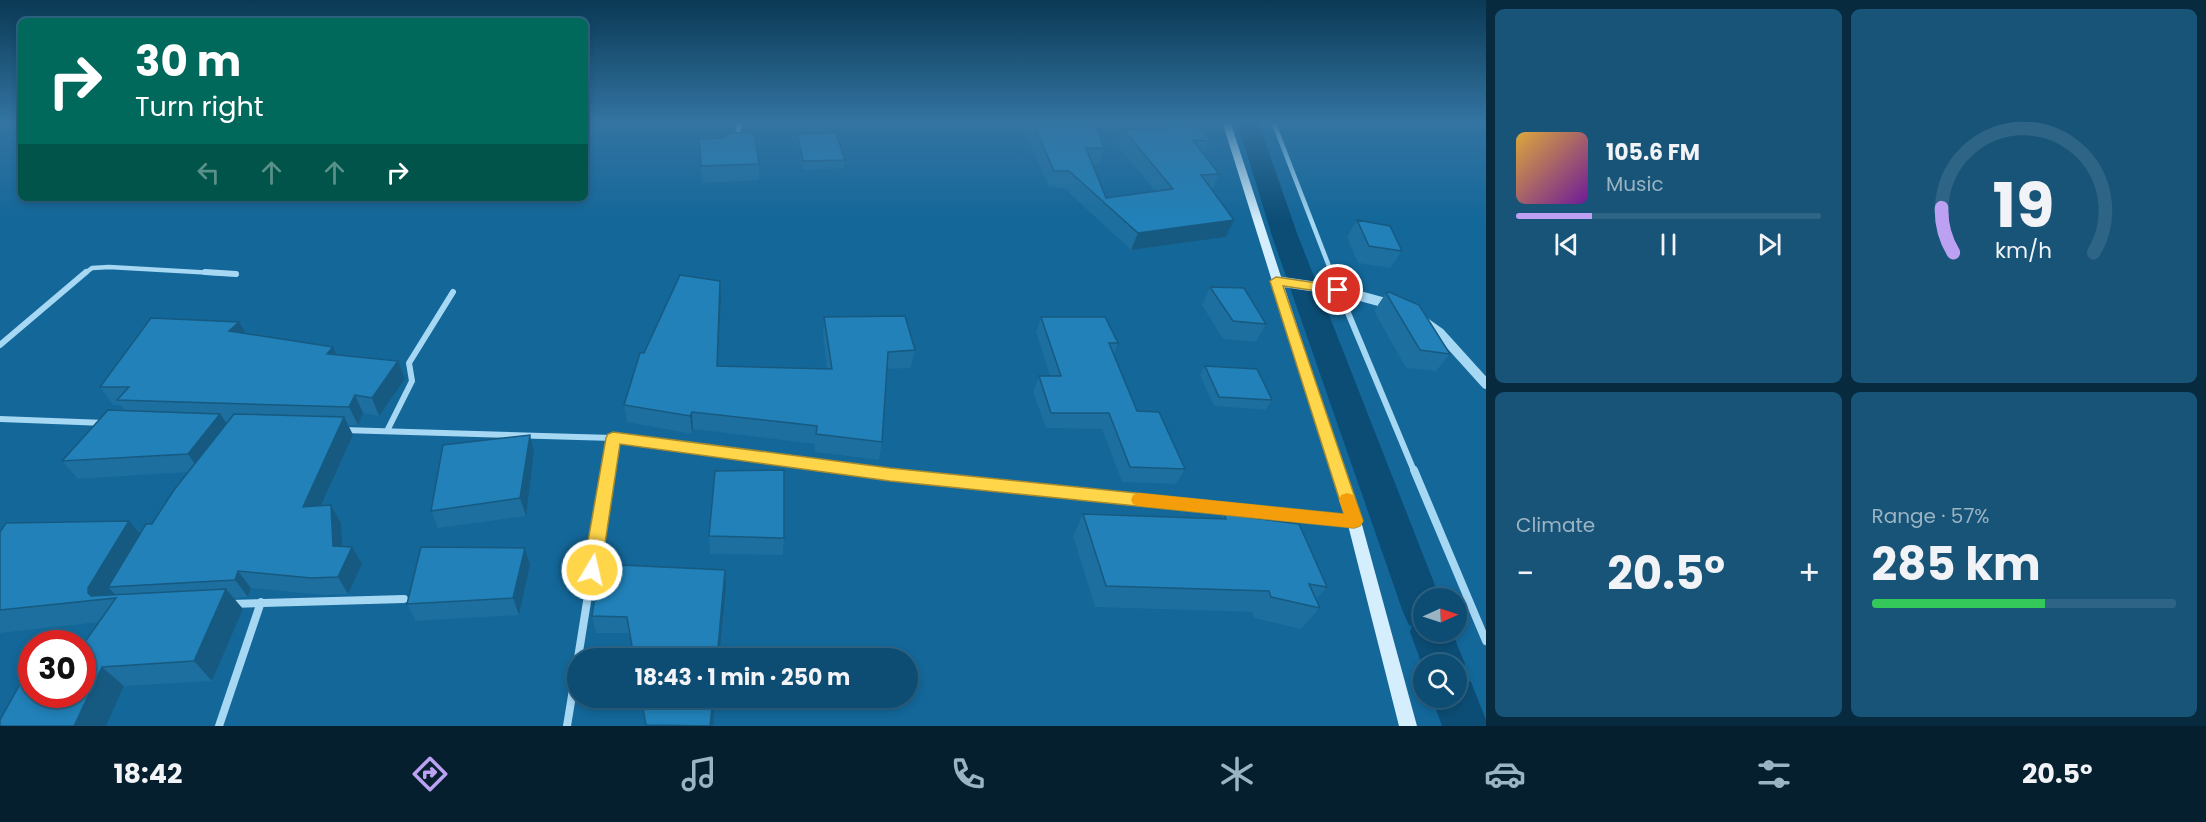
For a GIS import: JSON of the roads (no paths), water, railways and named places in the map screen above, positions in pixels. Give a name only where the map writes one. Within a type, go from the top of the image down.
[{"type":"main road","points":[[1237,155],[1354,521],[1408,726]]},
{"type":"street","points":[[1286,155],[1338,290],[1486,641]]},
{"type":"street","points":[[0,345],[73,281],[92,268],[236,274]]},
{"type":"street","points":[[1276,281],[1338,290],[1384,301],[1408,312],[1440,333],[1485,381]]},
{"type":"street","points":[[387,431],[412,381],[409,363],[453,292]]},
{"type":"street","points":[[0,419],[115,423]]},
{"type":"street","points":[[330,430],[613,438],[890,474],[1354,521]]},
{"type":"street","points":[[580,648],[613,438]]},
{"type":"street","points":[[216,605],[404,599]]},
{"type":"street","points":[[219,726],[261,602]]},
{"type":"street","points":[[567,726],[570,708]]},
{"type":"waterway","points":[[1258,155],[1285,236],[1415,588]]},
{"type":"waterway","points":[[1435,642],[1439,654]]},
{"type":"waterway","points":[[1459,708],[1465,726]]}]
